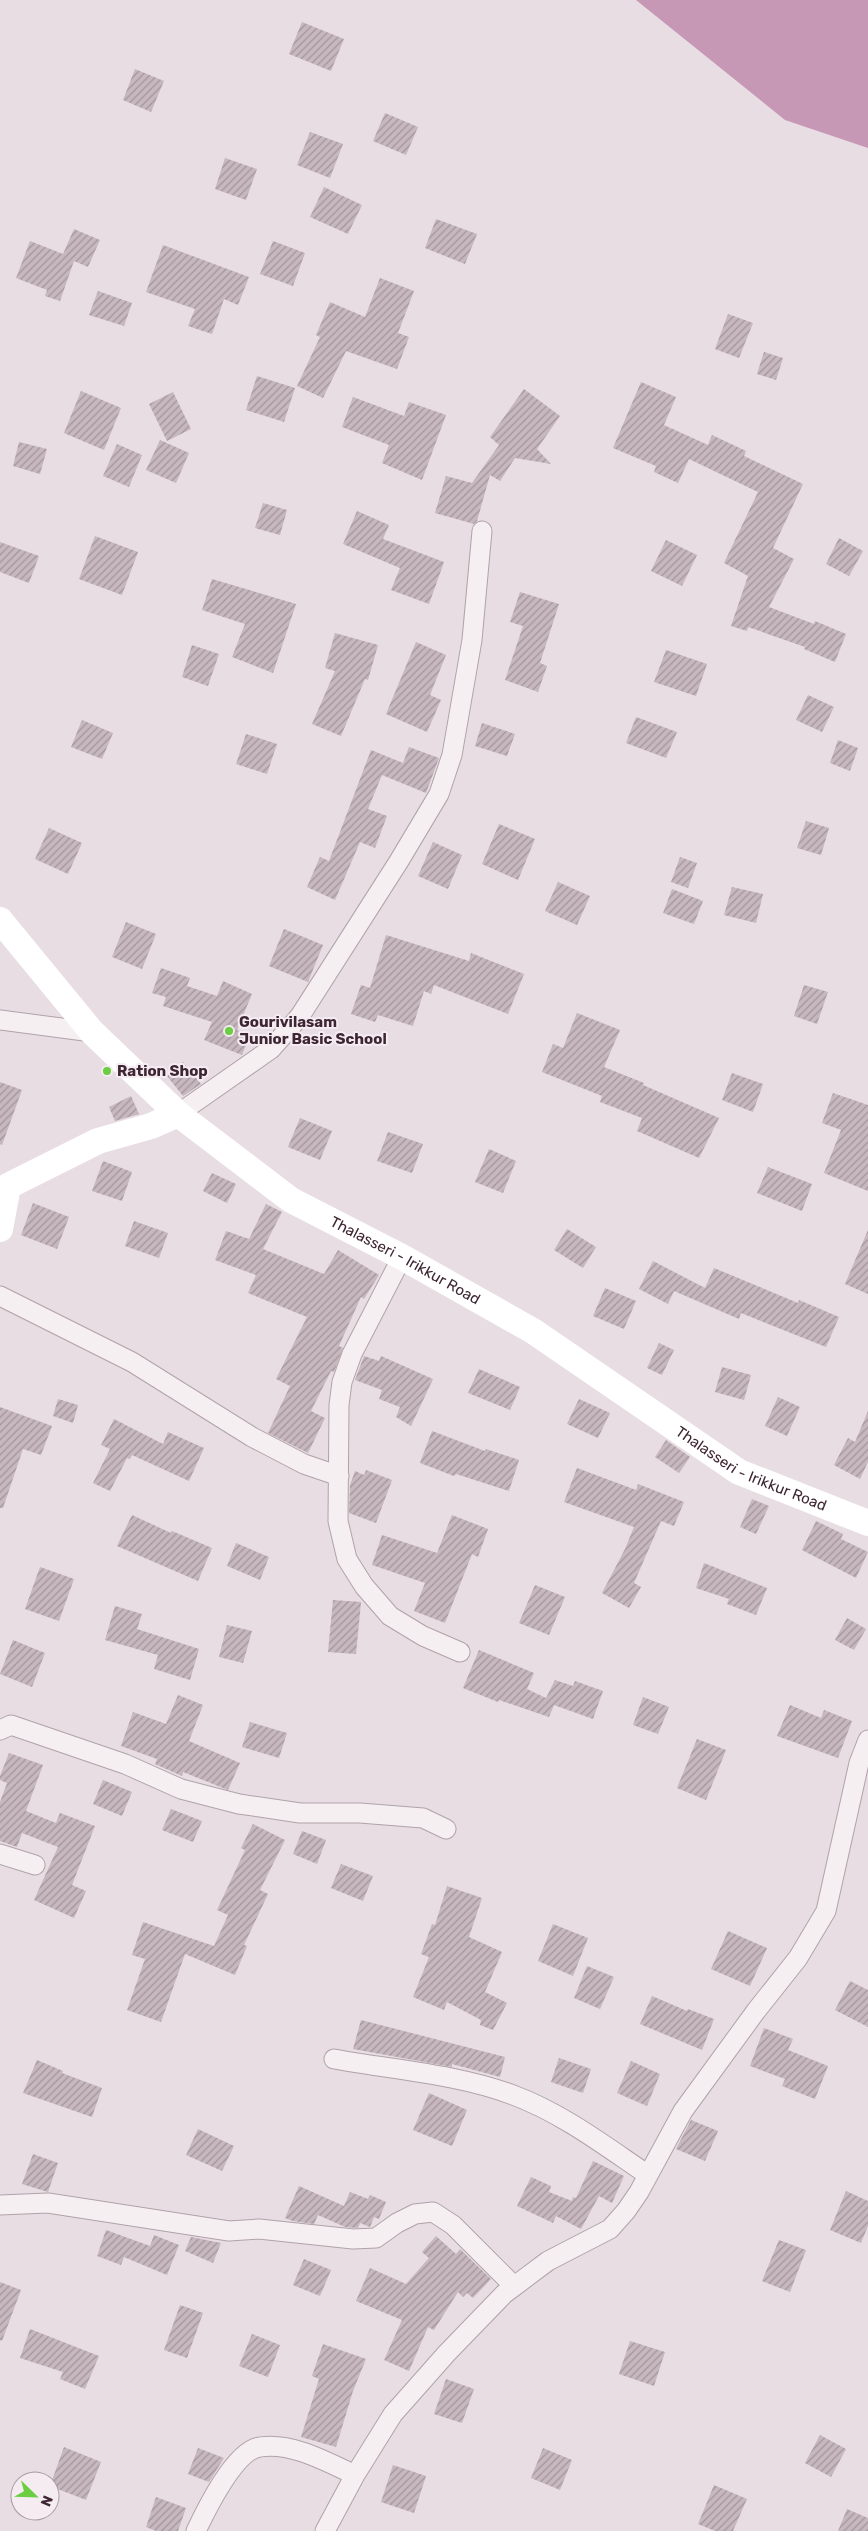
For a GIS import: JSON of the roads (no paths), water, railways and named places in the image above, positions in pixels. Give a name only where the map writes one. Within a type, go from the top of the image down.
[{"type":"main road","name":"Thalasseri - Irikkur Road","points":[[0,920],[92,1032],[178,1114],[291,1200],[402,1257],[533,1331],[739,1472],[868,1523]]},
{"type":"main road","points":[[0,1229],[4,1186],[98,1141],[150,1126],[178,1114]]},
{"type":"street","points":[[178,1114],[271,1049],[300,1016],[399,861],[439,794],[452,754],[472,640],[482,531]]},
{"type":"street","points":[[0,1020],[92,1032]]},
{"type":"street","points":[[402,1257],[352,1354],[342,1382],[339,1405],[338,1521],[347,1559],[364,1586],[390,1616],[423,1636],[460,1652]]},
{"type":"street","points":[[0,1296],[132,1362],[252,1437],[304,1464],[339,1476]]},
{"type":"street","points":[[0,1730],[11,1725],[43,1734],[125,1764],[182,1789],[239,1804],[300,1813],[360,1812],[423,1818],[446,1829]]},
{"type":"street","points":[[325,2531],[355,2475],[393,2414],[447,2353],[514,2286],[548,2260],[610,2229],[626,2211],[683,2110],[756,2010],[798,1958],[826,1911],[859,1763],[868,1740]]},
{"type":"street","points":[[0,1854],[34,1865]]},
{"type":"street","points":[[334,2059],[477,2084],[514,2096],[550,2112],[648,2175]]},
{"type":"street","points":[[0,2205],[48,2203],[229,2231],[259,2229],[353,2239],[376,2238],[397,2222],[415,2214],[434,2212],[454,2225],[514,2286]]},
{"type":"street","points":[[196,2531],[238,2459],[258,2447],[287,2448],[315,2456],[355,2475]]},
{"type":"place","name":"Gourivilasam Junior Basic School","points":[[229,1031]]},
{"type":"place","name":"Ration Shop","points":[[107,1071]]}]
